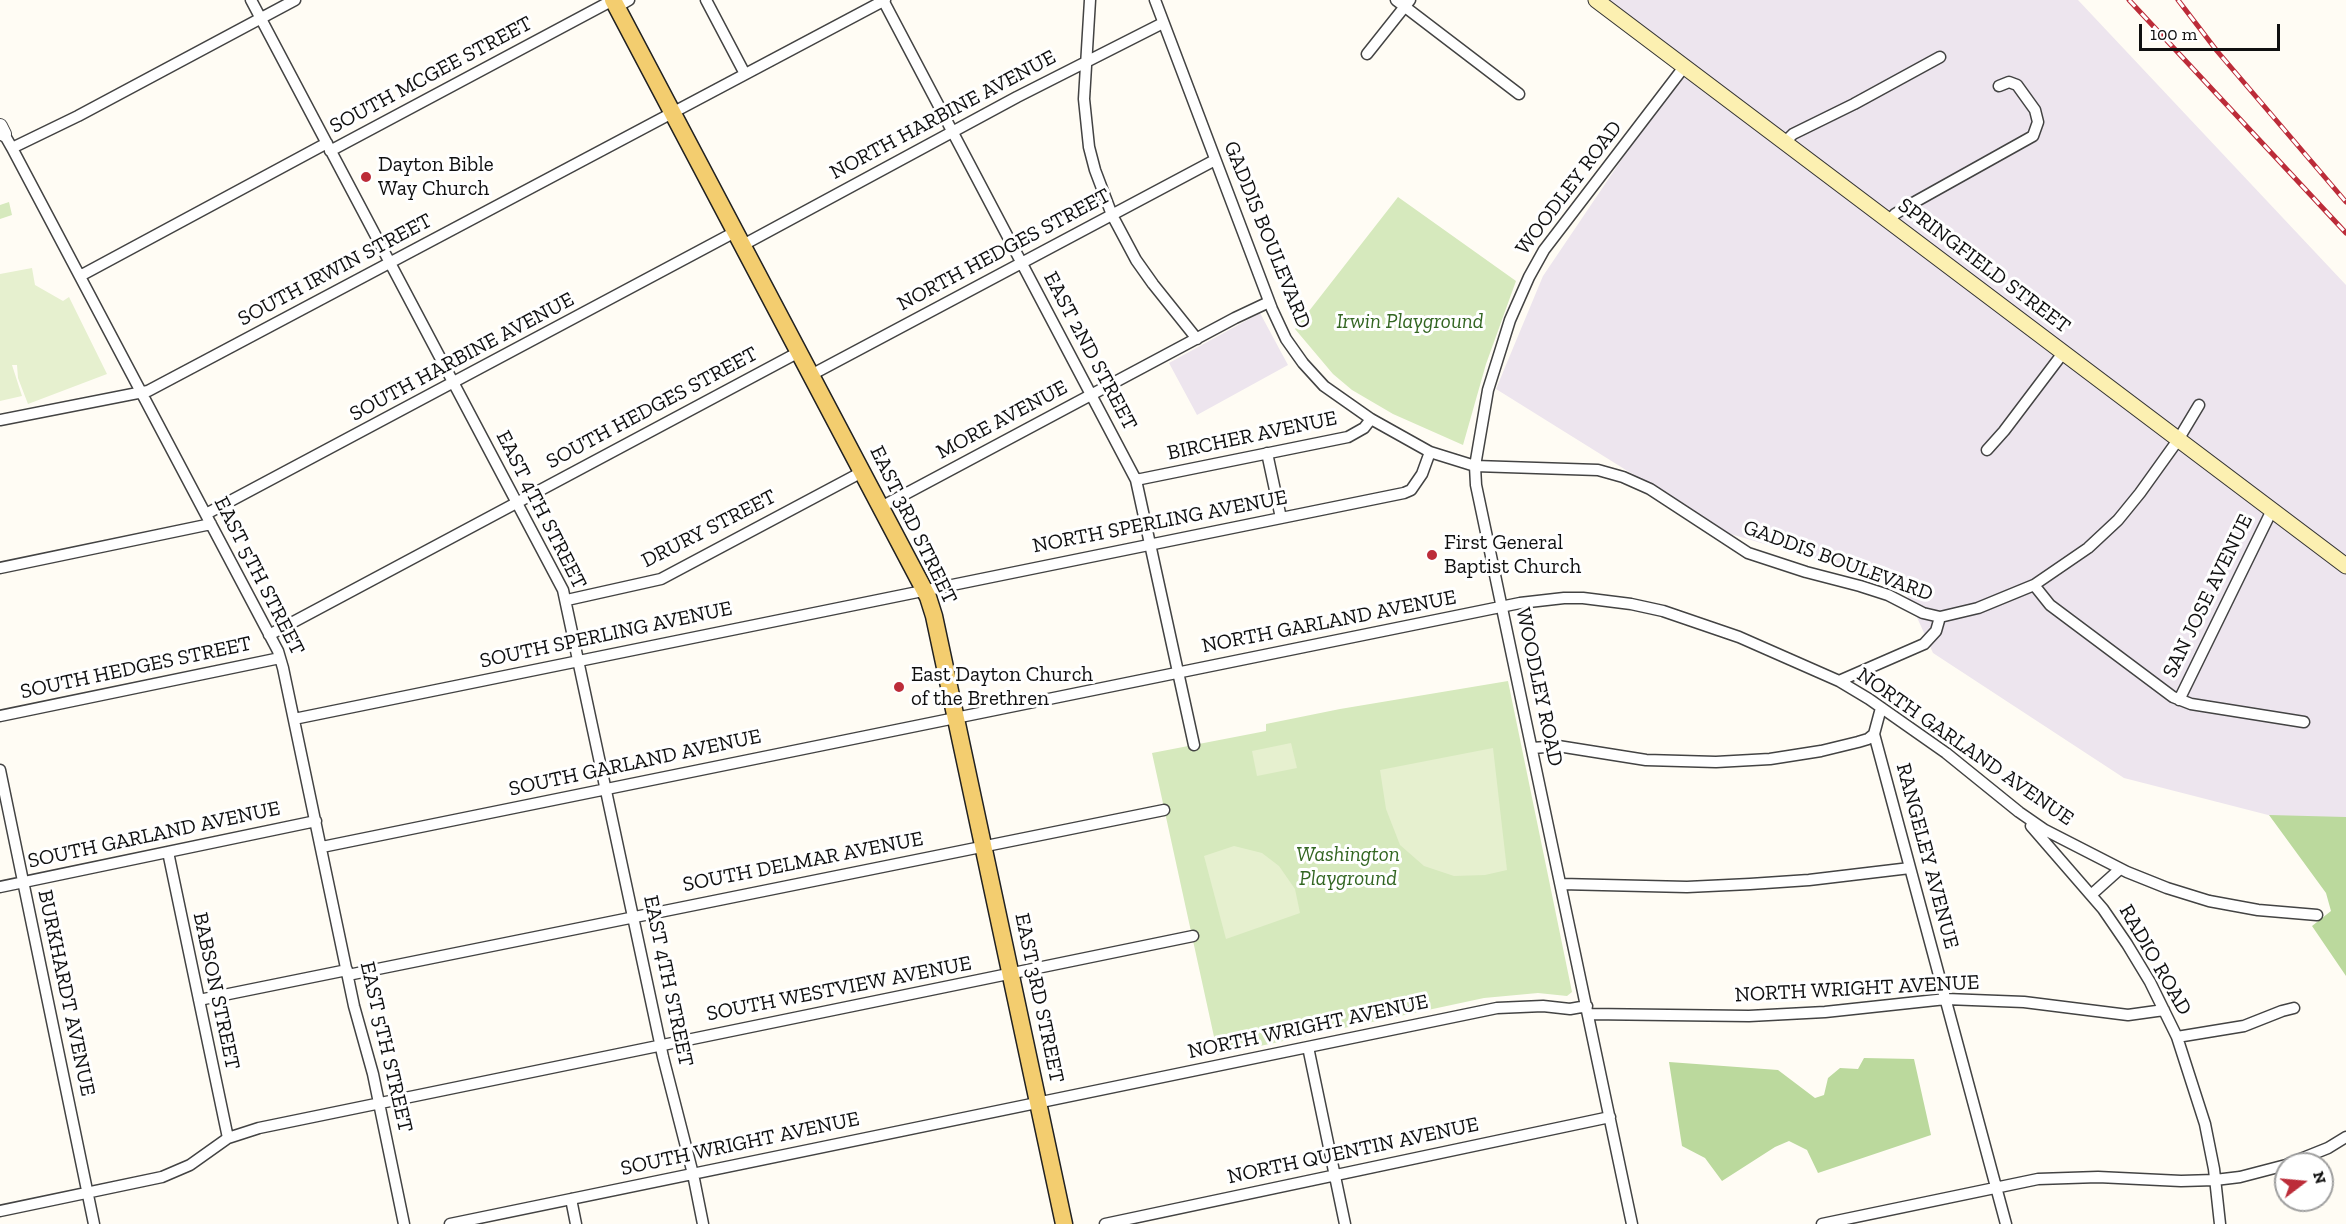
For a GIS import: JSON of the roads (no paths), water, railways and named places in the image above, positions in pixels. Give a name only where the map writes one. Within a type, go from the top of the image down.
[{"type":"main road","name":"SPRINGFIELD STREET","points":[[1596,0],[2346,566]]},
{"type":"main road","name":"EAST 3RD STREET","points":[[620,2],[673,112],[925,591],[934,615],[1064,1224]]},
{"type":"street","name":"EAST 4TH STREET","points":[[251,0],[567,600],[660,1044],[693,1174],[703,1224]]},
{"type":"street","points":[[12,148],[295,0]]},
{"type":"street","points":[[706,0],[745,74]]},
{"type":"street","name":"SOUTH IRWIN STREET","points":[[0,420],[142,393],[884,0]]},
{"type":"street","name":"EAST 2ND STREET","points":[[884,0],[1136,480],[1194,745]]},
{"type":"street","points":[[1090,0],[1084,99],[1089,147],[1103,194],[1123,238],[1153,284],[1197,339]]},
{"type":"street","name":"GADDIS BOULEVARD","points":[[1155,0],[1269,302],[1286,339],[1311,373],[1324,386],[1371,419],[1430,452],[1475,466],[1598,470],[1623,477],[1650,489],[1748,553],[1879,592],[1923,613],[1940,617]]},
{"type":"street","name":"SOUTH MCGEE STREET","points":[[80,276],[328,147],[620,2]]},
{"type":"street","points":[[1367,54],[1404,2],[1519,94]]},
{"type":"street","name":"NORTH HARBINE AVENUE","points":[[739,238],[952,133],[1163,22]]},
{"type":"street","points":[[1784,142],[1792,134],[1854,104],[1940,57]]},
{"type":"street","name":"WOODLEY ROAD","points":[[1632,1224],[1476,485],[1475,466],[1488,390],[1510,320],[1528,277],[1544,250],[1684,67]]},
{"type":"street","points":[[1889,221],[1895,214],[1913,203],[2033,136],[2038,122],[2035,110],[2017,85],[2009,82],[1999,86]]},
{"type":"street","name":"EAST 5TH STREET","points":[[2,132],[142,393],[280,658],[404,1224]]},
{"type":"street","name":"NORTH HEDGES STREET","points":[[811,375],[1215,160]]},
{"type":"street","name":"SOUTH HARBINE AVENUE","points":[[0,568],[208,519],[453,383],[739,238]]},
{"type":"street","name":"MORE AVENUE","points":[[881,507],[1091,394],[1269,302]]},
{"type":"street","name":"SOUTH HEDGES STREET","points":[[269,635],[799,352]]},
{"type":"street","points":[[1987,450],[2063,353]]},
{"type":"street","points":[[1839,681],[1924,644],[1936,632],[1940,617],[1957,615],[1978,608],[2034,585],[2065,566],[2109,530],[2140,494],[2178,440],[2199,405]]},
{"type":"street","name":"BIRCHER AVENUE","points":[[1136,480],[1348,437],[1364,429],[1371,419]]},
{"type":"street","name":"NORTH SPERLING AVENUE","points":[[925,591],[1404,493],[1411,490],[1422,474],[1430,452]]},
{"type":"street","points":[[1267,453],[1281,518]]},
{"type":"street","name":"DRURY STREET","points":[[567,600],[661,579],[862,472]]},
{"type":"street","name":"SAN JOSE AVENUE","points":[[2179,700],[2272,510]]},
{"type":"street","points":[[2034,585],[2050,605],[2148,680],[2179,700],[2191,704],[2304,722]]},
{"type":"street","name":"SOUTH SPERLING AVENUE","points":[[294,719],[925,591]]},
{"type":"street","name":"NORTH GARLAND AVENUE","points":[[956,718],[1502,607],[1564,598],[1607,600],[1653,609],[1739,637],[1839,681],[1946,753],[2019,812],[2062,841],[2120,869],[2167,888],[2209,901],[2258,910],[2317,915]]},
{"type":"street","name":"SOUTH HEDGES STREET","points":[[0,716],[280,658]]},
{"type":"street","points":[[1533,748],[1558,746],[1646,760],[1726,762],[1770,759],[1821,751],[1868,739],[1874,734],[1881,708]]},
{"type":"street","name":"SOUTH GARLAND AVENUE","points":[[322,847],[956,718]]},
{"type":"street","name":"RANGELEY AVENUE","points":[[1874,734],[2006,1224]]},
{"type":"street","name":"BURKHARDT AVENUE","points":[[0,770],[94,1224]]},
{"type":"street","name":"SOUTH DELMAR AVENUE","points":[[199,1000],[1164,810]]},
{"type":"street","name":"RADIO ROAD","points":[[2019,812],[2091,895],[2127,944],[2164,1010],[2177,1037],[2205,1124],[2220,1224]]},
{"type":"street","name":"SOUTH GARLAND AVENUE","points":[[0,887],[316,821]]},
{"type":"street","name":"BABSON STREET","points":[[168,852],[228,1138]]},
{"type":"street","points":[[1561,884],[1686,887],[1809,880],[1910,868]]},
{"type":"street","points":[[2091,895],[2120,869]]},
{"type":"street","name":"SOUTH WESTVIEW AVENUE","points":[[87,1192],[162,1177],[179,1171],[228,1138],[259,1128],[1193,936]]},
{"type":"street","name":"NORTH WRIGHT AVENUE","points":[[1038,1102],[1497,1008],[1543,1006],[1587,1010],[1749,1016],[1825,1012],[1946,999],[2024,1002],[2128,1015],[2164,1010]]},
{"type":"street","points":[[2177,1037],[2244,1026],[2294,1008]]},
{"type":"street","points":[[1308,1047],[1345,1224]]},
{"type":"street","name":"SOUTH WRIGHT AVENUE","points":[[451,1224],[1038,1102]]},
{"type":"street","name":"NORTH QUENTIN AVENUE","points":[[1105,1224],[1610,1117]]},
{"type":"street","points":[[2318,1152],[2346,1137]]},
{"type":"street","points":[[1822,1224],[1997,1186],[2064,1177],[2172,1181],[2215,1180],[2240,1177],[2274,1168]]},
{"type":"street","points":[[0,1211],[87,1192]]},
{"type":"street","points":[[571,1200],[576,1224]]},
{"type":"railway","points":[[2129,0],[2346,233]]},
{"type":"railway","points":[[2178,0],[2217,51],[2346,202]]},
{"type":"place","name":"Dayton Bible Way Church","points":[[366,177]]},
{"type":"place","name":"First General Baptist Church","points":[[1432,555]]},
{"type":"place","name":"East Dayton Church of the Brethren","points":[[899,687]]},
{"type":"park label","name":"Irwin Playground","points":[[1410,322]]},
{"type":"park label","name":"Washington Playground","points":[[1348,867]]}]
